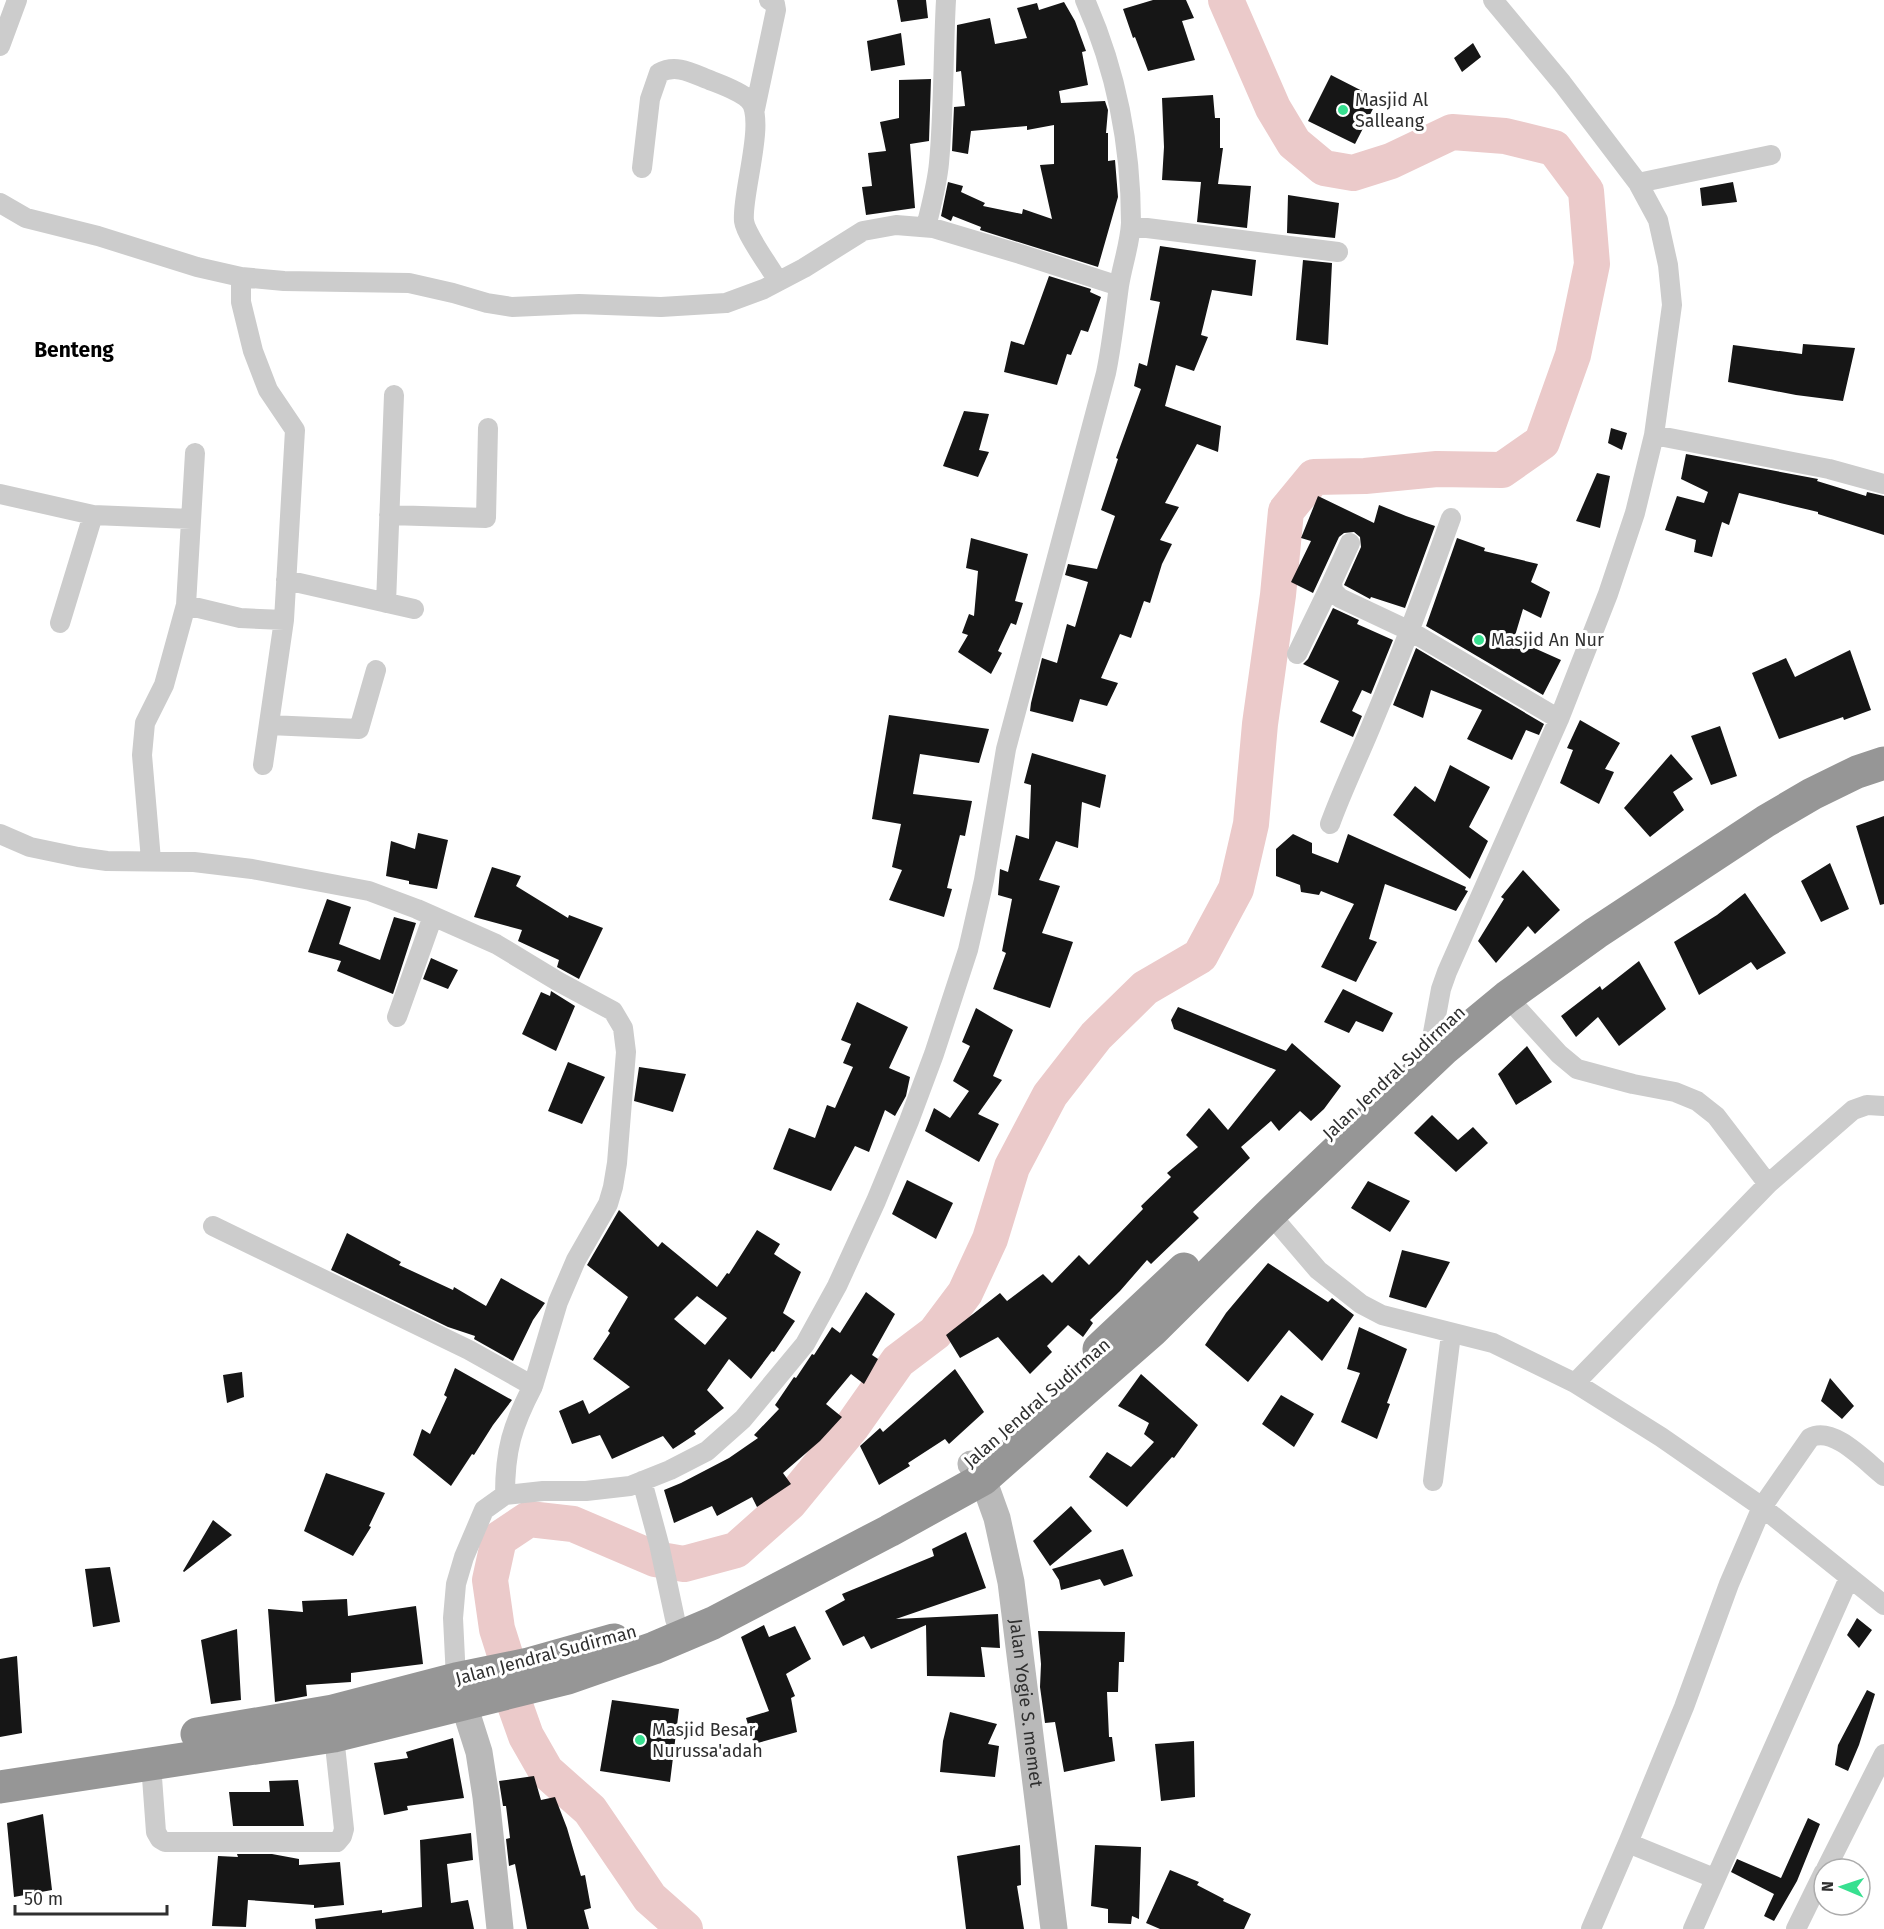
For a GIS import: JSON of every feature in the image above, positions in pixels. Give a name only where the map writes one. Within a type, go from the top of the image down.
[{"type":"highway","name":"Jalan Jendral Sudirman","points":[[0,1787],[151,1764],[330,1724],[530,1675],[568,1678],[654,1648],[678,1628],[713,1623],[796,1580],[977,1471],[1153,1330],[1438,1044],[1473,1000],[1567,929],[1722,824],[1821,767],[1884,743]]},
{"type":"highway","name":"Jalan Jendral Sudirman","points":[[977,1471],[1075,1373],[1393,1071],[1438,1044],[1596,933],[1766,821],[1830,785],[1857,772],[1884,763]]},
{"type":"highway","name":"Jalan Jendral Sudirman","points":[[0,1768],[330,1724]]},
{"type":"street","points":[[0,46],[17,0]]},
{"type":"street","points":[[769,0],[775,4],[776,10],[755,109],[755,133],[744,224],[778,281]]},
{"type":"street","points":[[926,227],[939,165],[945,81],[946,0]]},
{"type":"street","points":[[500,1929],[472,1688],[453,1618],[456,1584],[464,1557],[484,1510],[505,1495],[630,1486],[670,1470],[707,1451],[743,1419],[805,1344],[847,1265],[909,1120],[934,1054],[968,950],[984,880],[1006,749],[1106,373],[1131,226],[1124,131],[1116,88],[1098,28],[1085,0]]},
{"type":"street","points":[[1438,1044],[1441,989],[1447,972],[1559,719],[1611,584],[1635,513],[1654,435],[1672,305],[1668,264],[1658,220],[1638,183],[1562,83],[1493,0]]},
{"type":"street","points":[[642,168],[650,99],[659,73],[664,70],[671,68],[686,71],[710,80],[748,98],[755,109]]},
{"type":"street","points":[[1638,183],[1771,155]]},
{"type":"street","points":[[0,203],[26,218],[98,236],[197,267],[241,276],[284,281],[409,283],[512,308],[579,304],[661,307],[726,303],[778,281],[863,231],[896,225],[926,227],[1119,286]]},
{"type":"street","points":[[1131,226],[1338,252]]},
{"type":"street","points":[[241,276],[241,302],[253,351],[268,390],[295,430],[284,620],[263,765]]},
{"type":"street","points":[[386,603],[394,395]]},
{"type":"street","points":[[389,515],[486,518],[488,428]]},
{"type":"street","points":[[1654,435],[1829,469],[1884,484]]},
{"type":"street","points":[[151,860],[141,755],[145,723],[164,685],[186,605],[195,453]]},
{"type":"street","points":[[0,494],[93,514],[191,519]]},
{"type":"street","points":[[60,623],[93,514]]},
{"type":"street","points":[[1330,824],[1345,783],[1374,721],[1410,631],[1451,518]]},
{"type":"street","points":[[1297,654],[1350,543]]},
{"type":"street","points":[[286,580],[414,609]]},
{"type":"street","points":[[1332,582],[1333,591],[1340,598],[1410,631],[1559,719]]},
{"type":"street","points":[[186,605],[240,618],[284,620]]},
{"type":"street","points":[[269,725],[359,729],[376,670]]},
{"type":"street","points":[[0,834],[30,847],[54,853],[107,861],[194,862],[252,869],[369,891],[496,944],[613,1011],[623,1028],[626,1052],[613,1187],[608,1204],[576,1260],[558,1302],[533,1386],[512,1432],[507,1450],[505,1495]]},
{"type":"street","points":[[397,1017],[433,916]]},
{"type":"street","points":[[1508,997],[1559,1054],[1577,1069],[1633,1084],[1675,1092],[1697,1101],[1716,1116],[1768,1184]]},
{"type":"street","points":[[1575,1383],[1768,1184],[1853,1110],[1867,1105],[1884,1106]]},
{"type":"street","points":[[1270,1214],[1318,1270],[1361,1304],[1382,1316],[1493,1344],[1575,1383],[1661,1437],[1762,1507],[1884,1605]]},
{"type":"street","points":[[213,1226],[469,1350],[533,1386]]},
{"type":"street","points":[[1433,1481],[1451,1334]]},
{"type":"street","points":[[1591,1929],[1684,1707],[1729,1584],[1762,1507],[1810,1438],[1817,1433],[1829,1435],[1842,1442],[1884,1476]]},
{"type":"street","name":"Jalan Yogie S. memet","points":[[977,1471],[997,1518],[1011,1582],[1054,1929]]},
{"type":"street","points":[[642,1481],[678,1628]]},
{"type":"street","points":[[1693,1929],[1849,1578]]},
{"type":"street","points":[[151,1764],[156,1832],[165,1842],[337,1842],[344,1829],[330,1724]]},
{"type":"street","points":[[1832,1857],[1884,1754]]},
{"type":"street","points":[[1628,1843],[1714,1878]]},
{"type":"street","points":[[1796,1929],[1812,1896]]},
{"type":"building","points":[[897,0],[926,0],[928,18],[901,22]]},
{"type":"building","points":[[1153,0],[1186,0],[1194,18],[1182,21],[1195,60],[1148,71],[1123,9]]},
{"type":"building","points":[[1064,2],[1075,21],[1086,51],[1082,52],[1088,85],[1059,91],[1061,103],[1105,101],[1108,110],[1106,133],[1108,133],[1108,161],[1115,160],[1118,197],[1098,267],[980,230],[981,227],[953,216],[951,221],[941,216],[948,182],[963,186],[961,192],[985,203],[983,206],[1022,214],[1023,209],[1052,219],[1040,165],[1054,164],[1054,125],[1027,130],[1027,126],[971,131],[968,154],[952,151],[954,107],[965,106],[961,71],[956,72],[957,25],[990,18],[995,44],[1027,38],[1017,8],[1037,3],[1039,10]]},
{"type":"building","points":[[901,33],[905,65],[871,71],[867,41]]},
{"type":"building","points":[[1473,43],[1481,57],[1462,72],[1454,58]]},
{"type":"building","name":"Masjid Al Salleang","points":[[1331,75],[1378,99],[1355,144],[1308,121]]},
{"type":"building","points":[[931,79],[929,141],[910,144],[915,208],[866,215],[862,187],[872,186],[868,153],[886,151],[880,122],[899,118],[899,80]]},
{"type":"building","points":[[1213,95],[1215,118],[1220,118],[1220,148],[1223,148],[1218,184],[1251,186],[1247,228],[1197,222],[1201,182],[1162,180],[1164,147],[1162,98]]},
{"type":"building","points":[[1733,182],[1737,202],[1702,206],[1700,188]]},
{"type":"building","points":[[1288,195],[1339,203],[1335,238],[1287,233]]},
{"type":"building","points":[[1160,246],[1256,260],[1252,296],[1212,290],[1201,335],[1208,337],[1194,371],[1176,365],[1165,406],[1221,426],[1218,452],[1197,444],[1165,503],[1179,507],[1160,540],[1172,544],[1162,564],[1150,603],[1144,601],[1131,638],[1120,634],[1101,678],[1118,683],[1107,706],[1080,699],[1073,722],[1030,711],[1031,703],[1042,658],[1057,663],[1067,624],[1075,627],[1088,582],[1065,575],[1068,564],[1097,569],[1115,516],[1101,510],[1118,459],[1116,458],[1141,389],[1134,386],[1139,363],[1147,366],[1160,302],[1150,300]]},
{"type":"building","points":[[1303,260],[1332,263],[1328,345],[1296,340]]},
{"type":"building","points":[[1049,276],[1091,289],[1090,292],[1101,297],[1088,332],[1081,330],[1071,355],[1067,354],[1057,385],[1004,372],[1011,341],[1024,345]]},
{"type":"building","points":[[1803,344],[1855,348],[1843,401],[1728,382],[1733,345],[1802,354]]},
{"type":"building","points":[[964,411],[989,414],[979,450],[989,452],[978,477],[943,466]]},
{"type":"building","points":[[1611,428],[1627,433],[1622,450],[1608,443]]},
{"type":"building","points":[[1686,454],[1818,479],[1817,481],[1866,496],[1867,492],[1884,496],[1884,535],[1818,514],[1818,512],[1739,493],[1729,525],[1722,522],[1712,557],[1694,552],[1696,540],[1665,530],[1677,496],[1704,503],[1708,492],[1681,479]]},
{"type":"building","points":[[1597,473],[1610,476],[1600,528],[1576,521]]},
{"type":"building","points":[[1318,496],[1374,523],[1379,505],[1435,526],[1405,608],[1371,597],[1370,599],[1344,585],[1361,547],[1360,537],[1354,532],[1344,533],[1339,537],[1313,593],[1291,582],[1311,541],[1301,538]]},
{"type":"building","points":[[971,538],[1028,554],[1015,601],[1023,603],[1016,625],[1011,623],[998,651],[1002,653],[991,674],[958,652],[968,635],[962,633],[969,614],[974,616],[978,571],[966,568]]},
{"type":"building","points":[[1457,538],[1485,548],[1484,551],[1538,564],[1531,582],[1550,592],[1541,618],[1523,609],[1514,639],[1561,660],[1543,695],[1426,626]]},
{"type":"building","points":[[1333,608],[1359,620],[1357,624],[1393,640],[1371,694],[1362,690],[1352,711],[1362,716],[1353,737],[1320,722],[1339,681],[1303,664],[1308,659]]},
{"type":"building","points":[[1416,648],[1544,724],[1539,735],[1526,730],[1512,760],[1467,739],[1482,710],[1431,690],[1423,718],[1393,705]]},
{"type":"building","points":[[1850,650],[1871,710],[1779,739],[1752,673],[1786,658],[1795,677]]},
{"type":"building","points":[[889,715],[989,729],[979,763],[920,754],[913,794],[972,801],[965,836],[960,835],[947,888],[952,889],[944,917],[889,900],[902,870],[892,867],[901,824],[872,819]]},
{"type":"building","points":[[1580,720],[1620,743],[1605,769],[1614,772],[1599,804],[1560,783],[1573,750],[1567,748]]},
{"type":"building","points":[[1720,726],[1737,776],[1711,785],[1691,736]]},
{"type":"building","points":[[1032,753],[1106,775],[1100,808],[1082,802],[1078,848],[1056,841],[1039,880],[1060,886],[1042,933],[1073,942],[1050,1008],[993,989],[1006,953],[1002,951],[1012,899],[998,895],[1000,869],[1008,872],[1016,835],[1029,839],[1031,785],[1024,783]]},
{"type":"building","points":[[1671,754],[1693,779],[1673,792],[1684,810],[1650,837],[1624,808]]},
{"type":"building","points":[[1450,765],[1490,787],[1469,827],[1488,841],[1470,879],[1393,815],[1415,786],[1435,802]]},
{"type":"building","points":[[1884,816],[1884,904],[1880,905],[1856,826]]},
{"type":"building","points":[[418,833],[448,840],[437,889],[409,884],[409,881],[386,876],[391,841],[415,849]]},
{"type":"building","points":[[1293,834],[1312,843],[1312,853],[1338,863],[1348,834],[1466,887],[1465,890],[1468,891],[1456,911],[1385,884],[1369,939],[1377,942],[1356,982],[1321,967],[1354,904],[1321,891],[1319,895],[1301,892],[1300,885],[1276,876],[1276,849]]},
{"type":"building","points":[[1830,863],[1849,909],[1821,922],[1801,881]]},
{"type":"building","points":[[492,867],[521,876],[516,886],[568,918],[569,915],[603,928],[579,979],[557,967],[559,960],[518,941],[522,930],[474,917]]},
{"type":"building","points":[[1523,870],[1560,910],[1535,934],[1528,926],[1496,963],[1478,941],[1504,899],[1501,897]]},
{"type":"building","points":[[1745,893],[1786,953],[1757,970],[1751,962],[1699,995],[1674,942],[1717,915]]},
{"type":"building","points":[[327,899],[351,907],[339,944],[380,960],[394,917],[416,923],[393,994],[337,971],[341,961],[308,952]]},
{"type":"building","points":[[431,958],[458,970],[448,989],[423,979]]},
{"type":"building","points":[[1639,961],[1666,1009],[1619,1046],[1598,1017],[1576,1037],[1561,1016],[1600,986],[1602,990]]},
{"type":"building","points":[[1343,989],[1393,1013],[1383,1032],[1356,1021],[1349,1033],[1324,1022]]},
{"type":"building","points":[[551,991],[575,1006],[556,1051],[522,1034],[541,992],[550,996]]},
{"type":"building","points":[[857,1002],[908,1027],[889,1068],[910,1077],[906,1096],[895,1116],[885,1110],[869,1152],[855,1146],[831,1191],[773,1169],[789,1128],[815,1138],[827,1105],[835,1108],[853,1067],[843,1063],[851,1044],[841,1040]]},
{"type":"building","points":[[1178,1007],[1286,1051],[1292,1043],[1341,1086],[1324,1109],[1311,1121],[1300,1111],[1279,1131],[1271,1121],[1241,1147],[1250,1158],[1193,1212],[1199,1218],[1151,1264],[1147,1260],[1090,1320],[1093,1323],[1083,1337],[1068,1325],[1047,1346],[1052,1352],[1030,1374],[998,1337],[960,1358],[946,1335],[1000,1293],[1007,1301],[1043,1274],[1052,1283],[1079,1255],[1089,1265],[1143,1209],[1141,1206],[1171,1177],[1167,1173],[1198,1147],[1186,1135],[1209,1108],[1228,1130],[1276,1070],[1174,1029],[1171,1020]]},
{"type":"building","points":[[976,1008],[1013,1030],[993,1076],[1002,1080],[978,1114],[999,1124],[979,1162],[925,1131],[934,1108],[950,1118],[969,1091],[953,1081],[970,1046],[962,1042]]},
{"type":"building","points":[[1527,1046],[1552,1082],[1516,1105],[1498,1074]]},
{"type":"building","points":[[568,1062],[605,1077],[582,1124],[548,1111]]},
{"type":"building","points":[[639,1067],[686,1074],[673,1112],[634,1101]]},
{"type":"building","points":[[1432,1115],[1458,1140],[1473,1127],[1488,1143],[1456,1172],[1414,1133]]},
{"type":"building","points":[[907,1180],[953,1203],[936,1239],[892,1214]]},
{"type":"building","points":[[1368,1181],[1410,1201],[1390,1232],[1351,1208]]},
{"type":"building","points":[[619,1210],[658,1247],[662,1242],[717,1287],[727,1273],[729,1274],[757,1230],[780,1244],[774,1254],[801,1272],[783,1313],[795,1321],[774,1352],[772,1351],[751,1379],[729,1359],[707,1390],[724,1408],[694,1431],[696,1434],[673,1449],[663,1436],[612,1459],[600,1435],[572,1444],[559,1411],[583,1400],[589,1414],[630,1387],[593,1359],[610,1333],[608,1331],[628,1297],[587,1265]],"holes":[[[697,1296],[727,1318],[705,1345],[674,1319]]]},
{"type":"building","points":[[347,1233],[401,1262],[399,1265],[453,1290],[454,1287],[486,1306],[501,1278],[545,1303],[533,1320],[513,1361],[474,1339],[475,1336],[448,1327],[331,1270]]},
{"type":"building","points":[[1402,1250],[1450,1262],[1426,1308],[1389,1297]]},
{"type":"building","points":[[1268,1263],[1328,1302],[1332,1298],[1354,1315],[1322,1361],[1289,1330],[1248,1382],[1205,1345],[1226,1313]]},
{"type":"building","points":[[866,1292],[895,1314],[872,1355],[878,1359],[864,1384],[851,1374],[826,1404],[842,1417],[820,1441],[783,1473],[791,1484],[757,1507],[752,1497],[717,1516],[712,1506],[674,1523],[664,1490],[729,1458],[758,1438],[754,1435],[779,1409],[775,1405],[794,1377],[796,1378],[812,1354],[814,1355],[832,1327],[840,1333]]},
{"type":"building","points":[[1359,1327],[1407,1349],[1387,1403],[1390,1404],[1377,1439],[1341,1422],[1360,1373],[1347,1369]]},
{"type":"building","points":[[455,1368],[512,1400],[451,1486],[413,1455],[422,1429],[430,1434],[447,1397],[444,1395]]},
{"type":"building","points":[[955,1369],[984,1412],[949,1444],[945,1439],[908,1463],[910,1466],[879,1485],[860,1446],[880,1428],[883,1432]]},
{"type":"building","points":[[242,1372],[244,1397],[227,1403],[223,1375]]},
{"type":"building","points":[[1141,1374],[1198,1425],[1174,1458],[1172,1457],[1127,1507],[1089,1477],[1107,1452],[1131,1467],[1154,1442],[1144,1434],[1149,1423],[1118,1406]]},
{"type":"building","points":[[1830,1378],[1854,1406],[1842,1419],[1821,1401]]},
{"type":"building","points":[[1281,1395],[1314,1414],[1294,1447],[1262,1424]]},
{"type":"building","points":[[326,1473],[385,1493],[369,1526],[371,1527],[353,1556],[304,1531]]},
{"type":"building","points":[[1071,1506],[1092,1531],[1050,1566],[1033,1541]]},
{"type":"building","points":[[213,1520],[232,1535],[184,1572],[183,1571]]},
{"type":"building","points":[[966,1532],[986,1588],[896,1619],[998,1614],[1000,1648],[981,1647],[985,1677],[927,1676],[926,1625],[871,1649],[864,1636],[843,1646],[825,1611],[845,1600],[842,1594],[934,1556],[932,1549]]},
{"type":"building","points":[[1123,1549],[1133,1576],[1104,1586],[1100,1579],[1061,1590],[1059,1580],[1052,1569]]},
{"type":"building","points":[[110,1567],[120,1622],[93,1627],[85,1569]]},
{"type":"building","points":[[347,1599],[348,1616],[416,1606],[423,1664],[351,1673],[351,1682],[306,1685],[307,1696],[275,1702],[268,1609],[303,1612],[302,1601]]},
{"type":"building","points":[[1857,1618],[1872,1630],[1859,1648],[1847,1635]]},
{"type":"building","points":[[764,1625],[769,1637],[795,1626],[811,1659],[786,1674],[795,1696],[791,1698],[797,1732],[754,1744],[746,1718],[769,1711],[741,1637]]},
{"type":"building","points":[[237,1629],[241,1700],[211,1704],[201,1640]]},
{"type":"building","points":[[1038,1631],[1125,1632],[1124,1662],[1119,1662],[1118,1692],[1107,1692],[1109,1737],[1112,1737],[1115,1761],[1064,1772],[1055,1722],[1045,1723],[1040,1687],[1041,1664]]},
{"type":"building","points":[[17,1656],[22,1733],[0,1737],[0,1659]]},
{"type":"building","points":[[1867,1690],[1875,1694],[1848,1771],[1835,1765],[1838,1745]]},
{"type":"building","name":"Masjid Besar Nurussa'adah","points":[[612,1700],[679,1709],[670,1782],[600,1771]]},
{"type":"building","points":[[950,1712],[997,1724],[988,1744],[999,1746],[995,1777],[940,1772],[943,1741]]},
{"type":"building","points":[[453,1738],[464,1798],[407,1806],[408,1810],[384,1815],[374,1763],[408,1758],[406,1752]]},
{"type":"building","points":[[1194,1741],[1195,1797],[1161,1801],[1155,1744]]},
{"type":"building","points":[[534,1776],[541,1800],[555,1797],[581,1876],[585,1875],[591,1908],[584,1910],[589,1929],[527,1929],[515,1864],[509,1866],[506,1839],[510,1838],[506,1806],[503,1806],[499,1781]]},
{"type":"building","points":[[298,1780],[304,1826],[233,1826],[229,1792],[270,1792],[269,1781]]},
{"type":"building","points":[[43,1814],[52,1890],[14,1897],[7,1823]]},
{"type":"building","points":[[1808,1818],[1820,1824],[1797,1881],[1774,1921],[1764,1916],[1774,1894],[1731,1872],[1737,1859],[1781,1878]]},
{"type":"building","points":[[471,1833],[473,1860],[447,1864],[451,1903],[468,1900],[474,1929],[316,1929],[315,1919],[422,1907],[420,1840]]},
{"type":"building","points":[[1020,1845],[1021,1885],[1017,1886],[1024,1929],[966,1929],[957,1856]]},
{"type":"building","points":[[1095,1845],[1141,1847],[1139,1919],[1132,1916],[1131,1924],[1108,1923],[1108,1909],[1091,1906]]},
{"type":"building","points":[[237,1854],[272,1854],[299,1859],[299,1865],[340,1862],[344,1905],[314,1908],[314,1905],[248,1900],[246,1927],[212,1926],[218,1856],[238,1857]]},
{"type":"building","points":[[1170,1870],[1199,1882],[1197,1885],[1251,1914],[1244,1929],[1160,1929],[1146,1923]]},
{"type":"waterway","points":[[685,1929],[650,1898],[590,1810],[546,1771],[526,1736],[510,1691],[509,1667],[497,1629],[490,1580],[499,1539],[529,1519],[573,1524],[655,1559],[684,1564],[736,1550],[789,1503],[853,1425],[898,1361],[935,1333],[965,1293],[990,1239],[1012,1167],[1050,1095],[1096,1036],[1145,988],[1200,956],[1236,889],[1251,824],[1260,724],[1278,595],[1286,511],[1314,477],[1365,476],[1437,469],[1502,470],[1542,442],[1573,355],[1592,264],[1586,191],[1554,148],[1505,136],[1452,132],[1391,161],[1353,173],[1324,168],[1294,143],[1273,108],[1226,0]]},
{"type":"place","name":"Masjid Al Salleang","points":[[1343,110]]},
{"type":"place","name":"Masjid An Nur","points":[[1479,640]]},
{"type":"place","name":"Masjid Besar Nurussa'adah","points":[[640,1740]]},
{"type":"district","name":"Benteng","points":[[74,350]]}]
